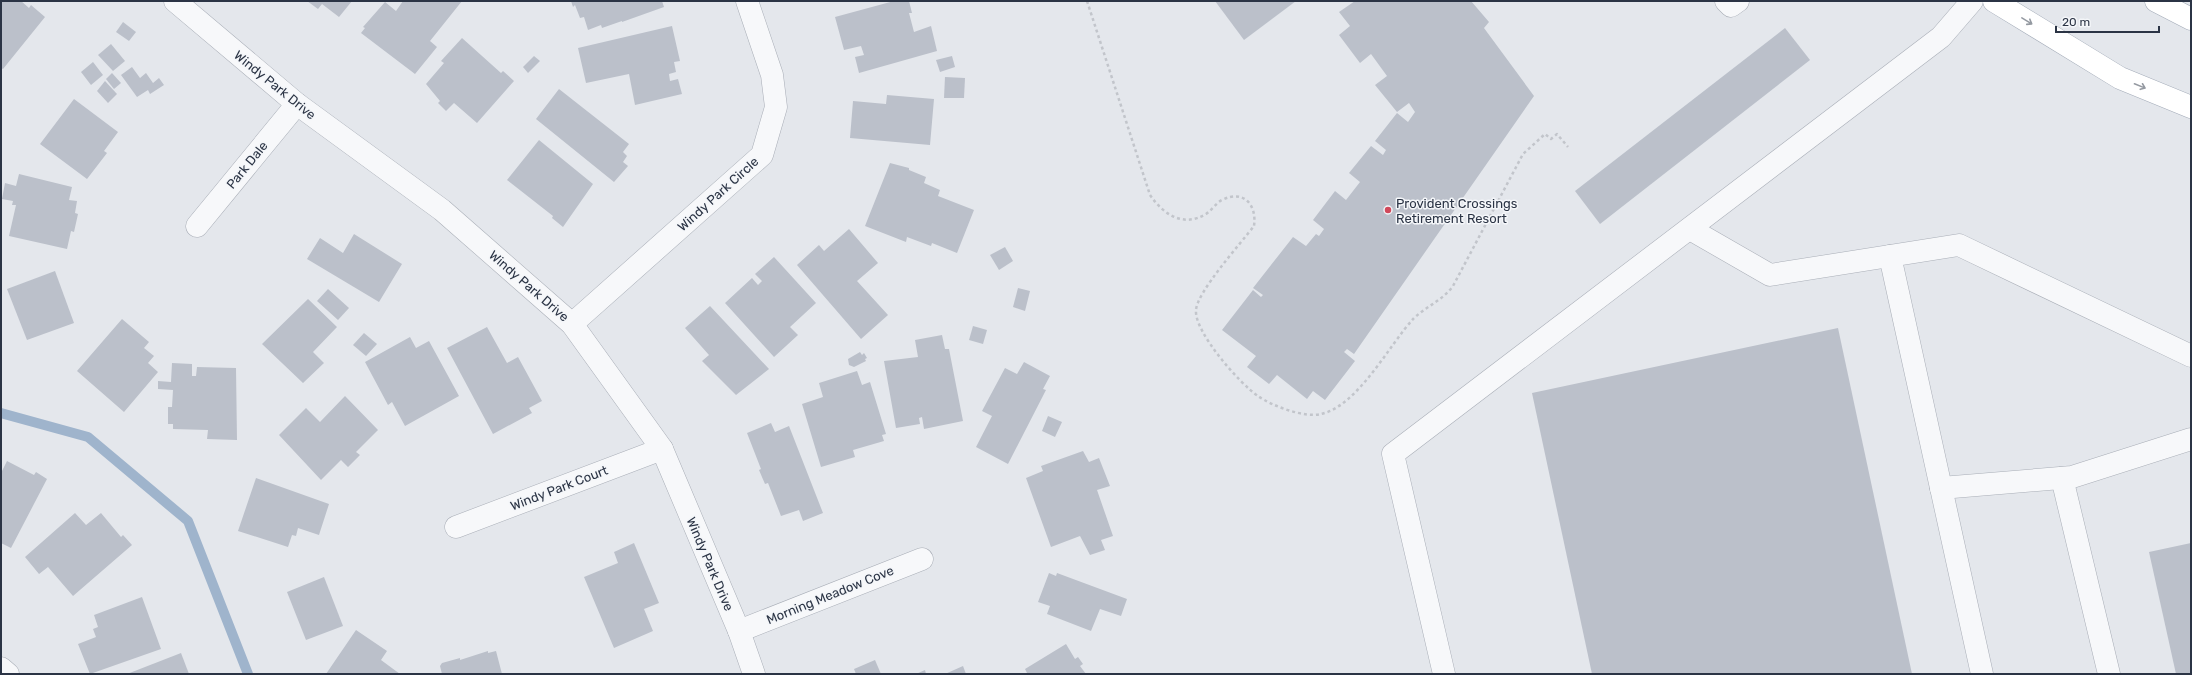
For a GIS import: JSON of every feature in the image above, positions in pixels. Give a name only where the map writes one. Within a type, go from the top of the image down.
[{"type":"main road","points":[[1994,1],[2120,78],[2191,107]]},
{"type":"main road","points":[[2156,1],[2191,19]]},
{"type":"street","name":"Windy Park Drive","points":[[175,1],[297,104],[442,210],[572,324],[662,449],[738,631],[754,674]]},
{"type":"street","name":"Windy Park Circle","points":[[572,324],[762,155],[776,107],[772,75],[747,1]]},
{"type":"street","points":[[1726,1],[1731,6],[1738,1]]},
{"type":"street","points":[[1444,674],[1393,454],[1941,37],[1972,1]]},
{"type":"street","name":"Park Dale","points":[[197,226],[297,104]]},
{"type":"street","points":[[1690,229],[1770,275],[1959,245],[2191,356]]},
{"type":"street","points":[[1890,256],[1982,674]]},
{"type":"street","points":[[1941,488],[2072,477],[2191,439]]},
{"type":"street","name":"Windy Park Court","points":[[456,527],[662,449]]},
{"type":"street","points":[[2062,478],[2109,674]]},
{"type":"street","name":"Morning Meadow Cove","points":[[738,631],[922,558]]},
{"type":"street","points":[[1,668],[8,674]]},
{"type":"path","points":[[1087,1],[1150,194],[1158,206],[1173,218],[1192,220],[1206,214],[1220,200],[1232,196],[1242,198],[1252,205],[1256,216],[1254,226],[1201,295],[1196,308],[1196,318],[1204,336],[1240,380],[1258,397],[1304,416],[1322,414],[1340,405],[1362,386],[1415,318],[1446,296],[1453,286],[1523,154],[1545,134],[1551,139],[1557,134],[1568,147]]},
{"type":"building","points":[[1,1],[21,1],[29,8],[31,5],[45,17],[3,69],[1,68]]},
{"type":"building","points":[[307,1],[352,1],[339,17],[322,4],[318,9]]},
{"type":"building","points":[[403,1],[462,1],[430,41],[437,47],[415,74],[361,33],[365,28],[363,27],[385,2],[396,11]]},
{"type":"building","points":[[571,1],[662,1],[664,7],[622,22],[602,28],[601,25],[588,30],[584,17],[580,18],[575,5],[573,7]]},
{"type":"building","points":[[894,1],[909,1],[912,13],[909,13],[914,32],[931,26],[937,51],[859,73],[855,57],[864,55],[861,46],[844,50],[835,17]]},
{"type":"building","points":[[1215,1],[1296,1],[1244,40]]},
{"type":"building","name":"Provident Crossings Retirement Resort","points":[[1355,1],[1471,1],[1489,22],[1484,28],[1534,96],[1354,354],[1347,349],[1344,352],[1355,361],[1325,400],[1313,391],[1307,399],[1277,375],[1269,384],[1247,367],[1256,356],[1222,330],[1253,290],[1261,297],[1263,295],[1253,288],[1293,237],[1306,246],[1316,234],[1319,236],[1324,229],[1313,220],[1335,191],[1346,200],[1360,182],[1349,173],[1371,146],[1383,155],[1386,150],[1375,141],[1397,113],[1408,122],[1415,112],[1409,103],[1397,112],[1375,85],[1387,76],[1371,54],[1360,63],[1339,35],[1350,26],[1339,12]]},
{"type":"building","points":[[123,22],[136,32],[129,41],[116,32]]},
{"type":"building","points":[[672,26],[680,61],[674,62],[676,72],[669,74],[670,81],[678,79],[682,94],[635,105],[629,74],[586,83],[578,48]]},
{"type":"building","points":[[1785,28],[1810,60],[1600,224],[1575,191]]},
{"type":"building","points":[[462,38],[501,73],[503,71],[514,81],[477,123],[454,103],[446,111],[438,103],[440,101],[426,84],[444,63],[441,61]]},
{"type":"building","points":[[111,44],[125,61],[113,71],[98,55]]},
{"type":"building","points":[[534,56],[540,61],[528,73],[523,67]]},
{"type":"building","points":[[952,56],[955,67],[940,72],[936,60]]},
{"type":"building","points":[[93,62],[103,75],[91,85],[81,72]]},
{"type":"building","points":[[132,67],[140,78],[146,73],[153,83],[159,78],[164,85],[150,94],[148,90],[137,97],[121,75]]},
{"type":"building","points":[[112,73],[121,83],[114,89],[106,79]]},
{"type":"building","points":[[945,77],[965,78],[964,98],[944,98]]},
{"type":"building","points":[[105,81],[117,94],[108,103],[97,91]]},
{"type":"building","points":[[559,89],[629,144],[623,152],[627,156],[623,162],[628,166],[614,182],[536,119]]},
{"type":"building","points":[[887,95],[934,99],[930,145],[850,138],[853,101],[886,104]]},
{"type":"building","points":[[74,99],[118,132],[104,151],[107,153],[87,179],[40,144]]},
{"type":"building","points":[[539,140],[593,184],[563,227],[552,218],[553,216],[507,180]]},
{"type":"building","points":[[890,163],[909,168],[909,170],[926,177],[924,183],[940,190],[938,196],[974,210],[957,253],[932,243],[931,246],[907,237],[906,242],[865,226]]},
{"type":"building","points":[[19,174],[72,187],[69,200],[77,201],[75,213],[78,214],[74,232],[71,231],[67,249],[9,236],[16,205],[12,205],[13,201],[2,199],[5,183],[16,186]]},
{"type":"building","points":[[849,229],[878,263],[857,281],[888,315],[861,339],[797,265],[819,245],[824,251]]},
{"type":"building","points":[[354,234],[402,264],[379,302],[307,259],[320,238],[343,253]]},
{"type":"building","points":[[1005,247],[1013,261],[999,270],[990,255]]},
{"type":"building","points":[[774,257],[816,303],[790,327],[798,335],[774,357],[725,303],[752,278],[758,285],[762,281],[755,274]]},
{"type":"building","points":[[55,271],[74,323],[27,340],[7,289]]},
{"type":"building","points":[[1018,288],[1030,291],[1025,311],[1013,307]]},
{"type":"building","points":[[328,289],[349,308],[338,320],[317,301]]},
{"type":"building","points":[[308,299],[337,327],[313,352],[324,363],[303,383],[262,344]]},
{"type":"building","points":[[710,306],[769,369],[736,395],[702,361],[709,355],[685,328]]},
{"type":"building","points":[[122,319],[149,342],[144,348],[154,356],[148,363],[158,372],[124,412],[77,371]]},
{"type":"building","points":[[973,326],[987,330],[983,344],[969,340]]},
{"type":"building","points":[[487,327],[507,363],[518,357],[542,401],[529,408],[532,413],[493,434],[447,348]]},
{"type":"building","points":[[1838,328],[1912,674],[1592,674],[1532,393]]},
{"type":"building","points":[[364,333],[377,344],[366,356],[353,345]]},
{"type":"building","points":[[942,335],[945,349],[949,349],[963,421],[924,429],[922,417],[919,418],[920,424],[896,428],[884,361],[918,357],[915,340]]},
{"type":"building","points":[[410,337],[416,348],[429,341],[459,396],[405,426],[392,402],[388,405],[365,362]]},
{"type":"building","points":[[860,352],[862,355],[864,353],[867,358],[865,359],[866,361],[854,367],[849,365],[848,359]]},
{"type":"building","points":[[1024,362],[1050,376],[1043,389],[1046,390],[1008,464],[976,447],[992,416],[982,411],[1005,368],[1017,374]]},
{"type":"building","points":[[172,363],[192,364],[192,376],[196,376],[197,367],[236,368],[237,440],[207,439],[208,430],[173,429],[173,424],[168,424],[168,407],[172,407],[173,390],[158,389],[158,381],[171,382]]},
{"type":"building","points":[[857,371],[862,385],[870,382],[886,434],[882,435],[884,441],[853,450],[855,457],[821,467],[802,404],[823,397],[819,383]]},
{"type":"building","points":[[345,396],[378,430],[356,452],[360,455],[348,467],[341,460],[321,480],[279,435],[306,408],[320,422]]},
{"type":"building","points":[[1048,416],[1062,422],[1055,437],[1042,431]]},
{"type":"building","points":[[771,423],[775,432],[789,426],[823,513],[803,521],[799,510],[781,516],[768,483],[765,484],[759,470],[761,469],[747,433]]},
{"type":"building","points":[[1083,451],[1089,462],[1099,458],[1110,486],[1097,490],[1113,536],[1101,540],[1105,550],[1090,555],[1080,536],[1051,547],[1026,478],[1043,471],[1041,466]]},
{"type":"building","points":[[7,461],[34,475],[36,472],[47,479],[11,548],[1,543],[1,473]]},
{"type":"building","points":[[256,478],[329,504],[319,535],[298,528],[296,536],[292,535],[288,547],[238,531]]},
{"type":"building","points":[[75,513],[86,525],[101,513],[121,537],[123,535],[132,545],[73,596],[48,567],[39,574],[25,557]]},
{"type":"building","points":[[634,543],[659,603],[644,609],[653,631],[614,648],[584,577],[618,563],[614,552]]},
{"type":"building","points":[[2191,543],[2191,674],[2176,674],[2149,552]]},
{"type":"building","points":[[1049,573],[1056,576],[1057,573],[1127,599],[1121,616],[1100,609],[1091,631],[1047,614],[1050,606],[1038,602]]},
{"type":"building","points":[[324,577],[343,626],[306,640],[287,592]]},
{"type":"building","points":[[142,597],[161,649],[90,674],[78,644],[96,637],[93,629],[98,627],[94,615]]},
{"type":"building","points":[[356,630],[387,651],[381,660],[400,674],[326,674]]},
{"type":"building","points":[[1066,644],[1075,659],[1078,657],[1083,664],[1080,666],[1086,674],[1026,674],[1025,669]]},
{"type":"building","points":[[488,651],[488,653],[496,651],[502,674],[442,674],[440,666],[442,663],[460,658],[460,660]]},
{"type":"building","points":[[181,653],[189,674],[127,674]]},
{"type":"building","points":[[875,660],[881,674],[856,674],[854,669]]},
{"type":"building","points":[[963,666],[966,674],[945,674]]},
{"type":"building","points":[[925,670],[926,674],[916,674]]},
{"type":"waterway","points":[[1,413],[88,437],[188,521],[248,674]]},
{"type":"place","name":"Provident Crossings Retirement Resort","points":[[1388,210]]}]
